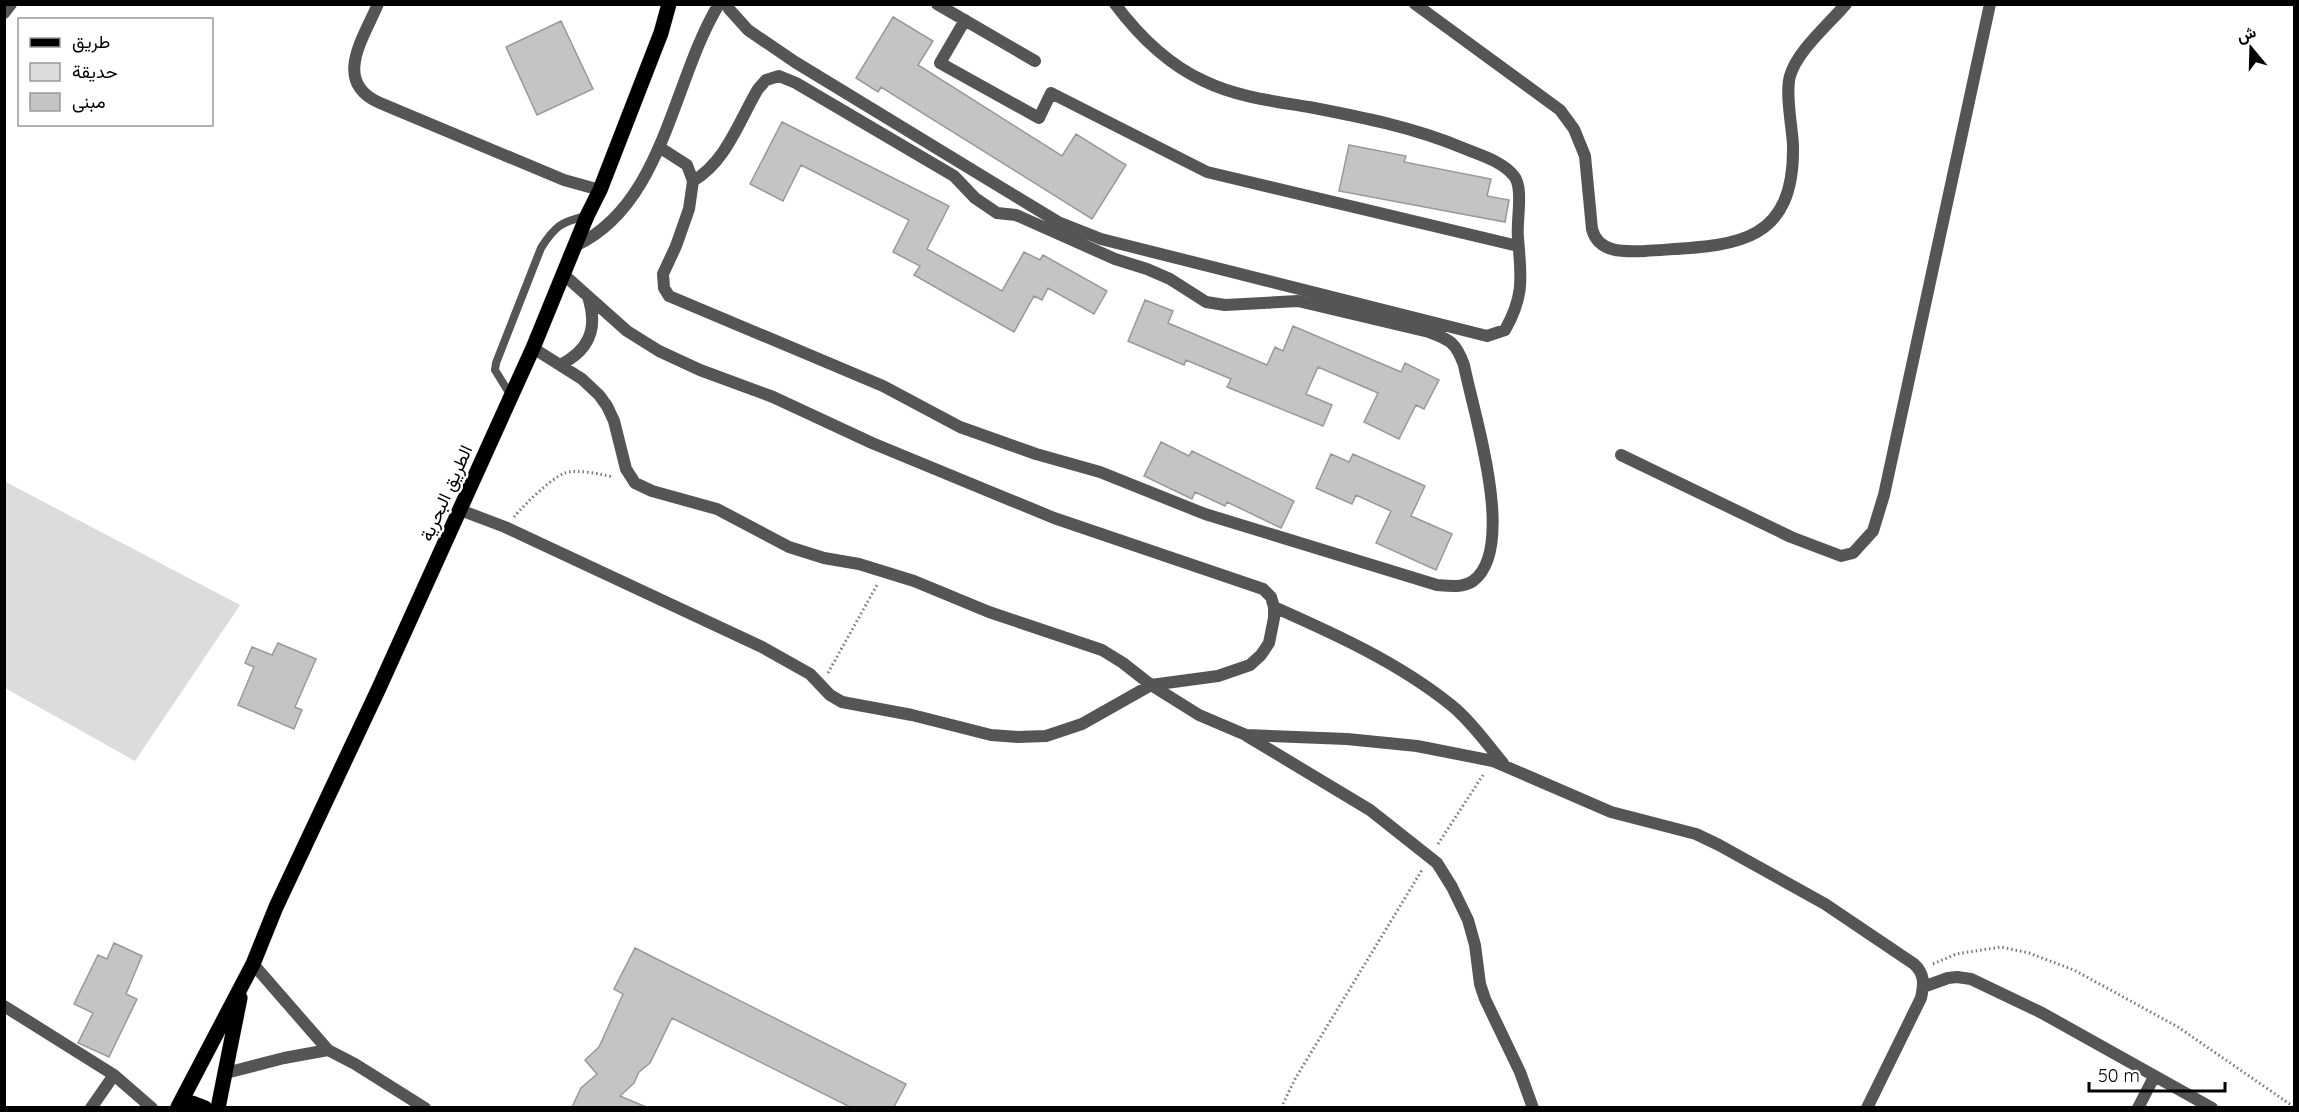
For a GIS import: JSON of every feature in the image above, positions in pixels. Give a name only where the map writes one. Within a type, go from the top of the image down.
[{"type":"main road","name":"الطريق البحرية","points":[[178,1107],[253,964],[276,907],[533,348],[587,216],[600,190],[670,6]]},
{"type":"main road","points":[[218,1107],[242,984]]},
{"type":"main road","points":[[178,1107],[192,1103],[205,1107]]},
{"type":"street","points":[[4,13],[11,4]]},
{"type":"street","points":[[378,4],[354,67],[354,79],[361,92],[380,103],[564,180],[600,190]]},
{"type":"street","points":[[575,246],[588,240],[615,219],[630,200],[650,167],[673,108],[719,4]]},
{"type":"street","points":[[728,4],[729,9],[748,30],[795,62],[1058,222],[1101,239],[1486,336],[1505,330],[1518,301],[1522,276],[1517,229],[1519,193],[1515,177],[1499,163],[1405,127],[1245,96],[1204,81],[1176,65],[1150,46],[1115,4]]},
{"type":"street","points":[[937,4],[1035,61]]},
{"type":"street","points":[[1415,4],[1560,110],[1574,129],[1585,156],[1592,229],[1596,240],[1608,249],[1640,251],[1733,243],[1756,233],[1781,210],[1791,184],[1790,76],[1801,56],[1846,4]]},
{"type":"street","points":[[1621,455],[1791,537],[1841,556],[1853,553],[1874,531],[1884,495],[1990,4]]},
{"type":"street","points":[[965,20],[940,63],[1039,118],[1051,93],[1207,172],[1518,246]]},
{"type":"street","points":[[659,147],[687,165],[693,181],[688,209],[676,246],[663,274],[664,288],[669,296],[883,386],[960,427],[1036,454],[1100,472],[1205,514],[1437,585],[1456,587],[1472,582],[1489,558],[1494,517],[1486,467],[1464,365],[1458,350],[1447,339],[1429,332],[1298,301],[1225,305],[1206,302],[1170,279],[1147,269],[1115,259],[1016,215],[997,213],[975,198],[954,176],[796,83],[779,76],[766,80],[758,89],[718,162],[706,174],[693,181]]},
{"type":"street","points":[[460,510],[505,527],[762,647],[810,674],[836,699],[852,705],[912,715],[991,735],[1046,736],[1072,728],[1106,712],[1151,685],[1218,676],[1250,665],[1269,643],[1274,607],[1271,597],[1263,589],[1054,518],[872,443],[773,397],[700,370],[642,341],[589,299],[563,274]]},
{"type":"street","points":[[560,365],[573,359],[585,345],[593,330],[594,315],[589,299]]},
{"type":"street","points":[[533,348],[582,379],[607,406],[614,421],[626,469],[635,483],[652,491],[717,509],[789,547],[824,558],[859,564],[914,581],[989,612],[1102,650],[1199,715],[1246,735],[1370,810],[1437,862],[1445,876],[1468,920],[1485,999],[1520,1072],[1533,1107]]},
{"type":"street","points":[[1274,607],[1344,639],[1387,662],[1424,686],[1453,706],[1506,766]]},
{"type":"street","points":[[1246,735],[1347,738],[1417,746],[1492,761],[1611,812],[1696,834],[1825,904],[1920,970],[1923,987],[1921,998],[1867,1107]]},
{"type":"street","points":[[253,964],[328,1050],[425,1107]]},
{"type":"street","points":[[1923,987],[1957,977],[1971,979],[2042,1013],[2154,1077],[2212,1107]]},
{"type":"street","points":[[4,1006],[114,1075],[152,1107]]},
{"type":"street","points":[[226,1073],[284,1058],[328,1050]]},
{"type":"street","points":[[91,1107],[114,1075]]},
{"type":"street","points":[[2138,1107],[2154,1077]]},
{"type":"lane","points":[[511,396],[495,370],[496,363],[541,248],[552,231],[564,221],[587,216]]},
{"type":"path","points":[[505,527],[530,498],[566,472],[597,473],[635,483]]},
{"type":"path","points":[[821,686],[884,572]]},
{"type":"path","points":[[1281,1107],[1295,1079],[1430,856],[1492,761]]},
{"type":"path","points":[[1920,970],[1956,954],[2001,947],[2074,970],[2178,1027],[2295,1107]]},
{"type":"green space","points":[[4,481],[240,605],[135,761],[5,688]]},
{"type":"building","points":[[893,17],[933,41],[918,65],[1062,156],[1076,134],[1126,165],[1092,219],[881,87],[878,92],[856,78]]},
{"type":"building","points":[[561,21],[593,89],[537,115],[506,47]]},
{"type":"building","points":[[782,122],[949,206],[927,249],[1002,291],[1024,252],[1040,260],[1043,255],[1107,291],[1094,314],[1048,288],[1042,300],[1034,296],[1014,332],[914,275],[920,266],[893,252],[909,220],[801,165],[783,201],[750,184]]},
{"type":"building","points":[[1349,145],[1406,156],[1404,162],[1491,179],[1487,196],[1509,200],[1505,222],[1339,191]]},
{"type":"building","points":[[1145,300],[1173,311],[1168,323],[1267,365],[1275,347],[1283,351],[1293,326],[1401,372],[1405,363],[1439,380],[1424,409],[1416,405],[1399,439],[1364,422],[1378,393],[1318,367],[1306,394],[1332,405],[1323,426],[1227,387],[1231,379],[1186,360],[1184,365],[1128,341]]},
{"type":"building","points":[[1161,442],[1189,456],[1192,451],[1294,501],[1281,528],[1227,502],[1225,506],[1195,492],[1192,499],[1144,476]]},
{"type":"building","points":[[1331,454],[1349,462],[1353,454],[1425,486],[1411,516],[1452,534],[1436,570],[1376,543],[1391,511],[1356,495],[1352,504],[1316,488]]},
{"type":"building","points":[[278,643],[316,659],[295,707],[302,710],[294,729],[238,705],[254,667],[245,663],[252,647],[272,655]]},
{"type":"building","points":[[114,943],[142,956],[126,994],[137,999],[109,1057],[78,1043],[93,1013],[74,1004],[98,955],[107,959]]},
{"type":"building","points":[[635,948],[906,1084],[894,1107],[850,1107],[672,1018],[650,1063],[639,1072],[634,1083],[620,1096],[646,1107],[572,1107],[581,1088],[597,1074],[585,1060],[599,1047],[623,994],[614,989]]}]
